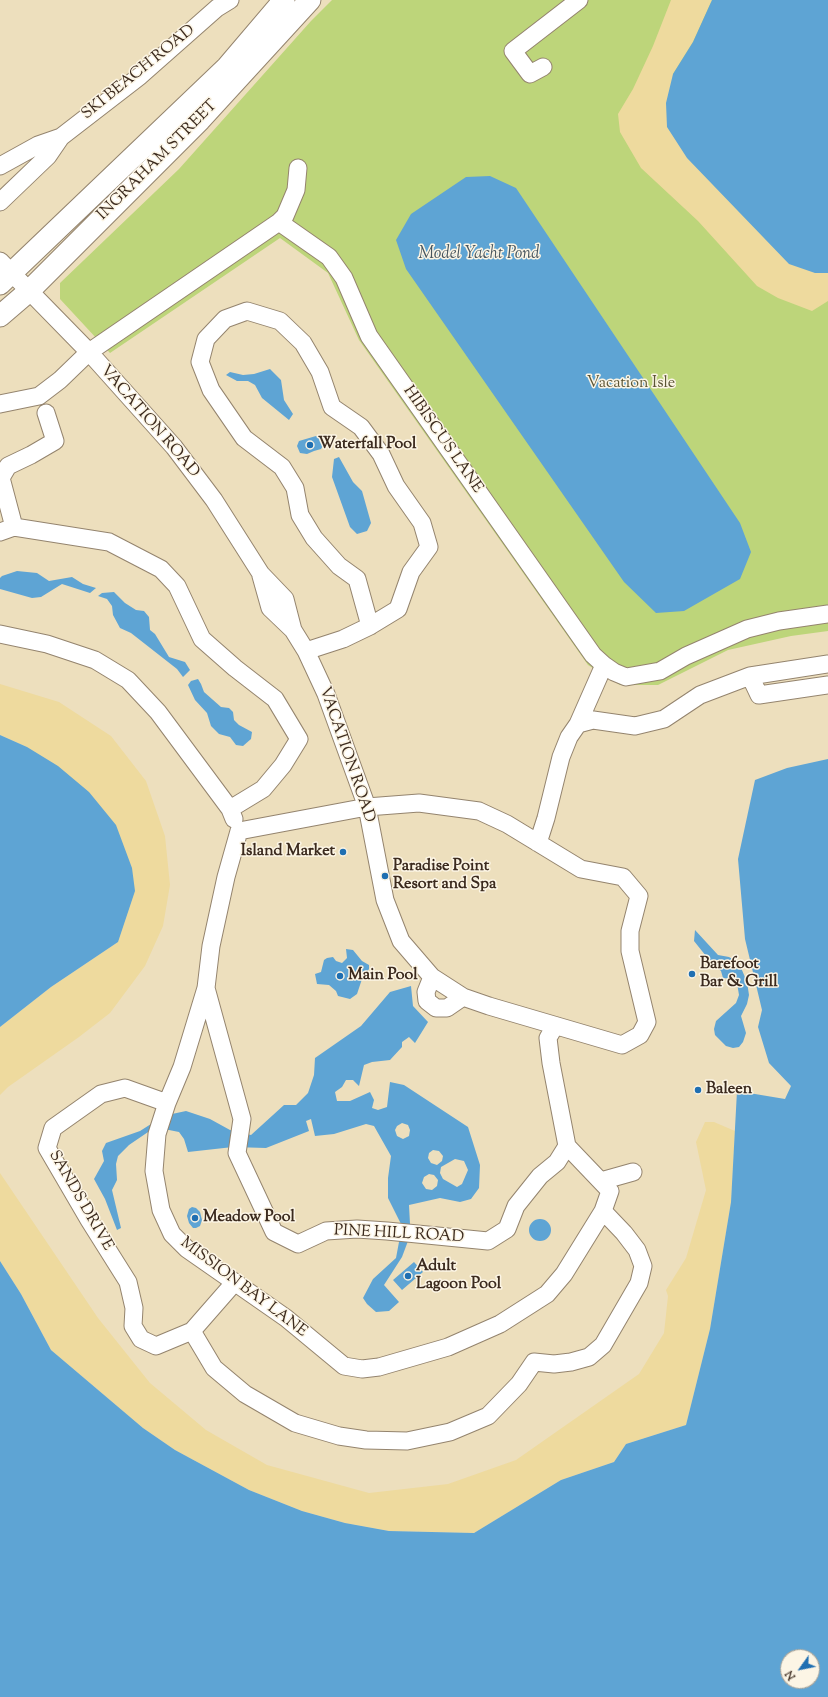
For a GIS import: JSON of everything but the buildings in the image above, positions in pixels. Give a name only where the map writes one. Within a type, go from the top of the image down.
[{"type":"main road","name":"INGRAHAM STREET","points":[[0,316],[12,279],[227,67],[284,0]]},
{"type":"main road","name":"INGRAHAM STREET","points":[[12,279],[200,120],[310,0]]},
{"type":"street","points":[[543,67],[530,74],[513,51],[579,0]]},
{"type":"street","name":"SKI BEACH ROAD","points":[[0,202],[48,156],[61,137],[140,76],[219,3]]},
{"type":"street","name":"SKI BEACH ROAD","points":[[0,166],[38,145],[61,137]]},
{"type":"street","points":[[0,404],[38,396],[60,380],[89,352],[279,222],[285,216],[296,190],[298,168]]},
{"type":"street","name":"HIBISCUS LANE","points":[[279,222],[329,257],[344,278],[369,336],[593,655],[604,665],[614,672],[626,677],[660,671],[686,656],[747,629],[779,621],[828,614]]},
{"type":"street","name":"VACATION ROAD","points":[[12,279],[89,352],[174,447],[214,500],[261,574],[285,599],[294,630],[306,651],[326,694],[367,807],[388,907],[401,941],[432,977],[463,997],[622,1045],[640,1035],[647,1022],[630,951],[630,931],[639,896],[623,877],[581,869],[538,843]]},
{"type":"street","points":[[306,651],[343,639],[370,626],[398,609],[411,572],[429,548],[422,524],[396,486],[381,454],[361,427],[332,407],[320,372],[303,343],[280,321],[247,311],[225,320],[206,339],[200,362],[211,390],[244,438],[282,467],[296,488],[300,515],[314,538],[339,566],[357,579],[370,626]]},
{"type":"street","points":[[46,413],[54,441],[31,455],[8,466],[1,478],[7,530],[109,542],[161,569],[177,586],[202,639],[235,668],[275,699],[299,739],[283,765],[263,789],[230,809]]},
{"type":"street","points":[[0,634],[46,644],[95,660],[128,680],[158,712],[230,809],[239,831],[367,807],[419,803],[479,811],[507,824],[538,843],[546,818],[561,757],[569,737],[578,724],[604,665]]},
{"type":"street","points":[[578,724],[592,720],[635,726],[664,719],[700,695],[750,676],[828,664]]},
{"type":"street","points":[[750,676],[760,695],[828,685]]},
{"type":"street","name":"MISSION BAY LANE","points":[[239,831],[226,877],[211,946],[206,988],[182,1067],[167,1103],[157,1134],[154,1171],[161,1210],[172,1234],[187,1249],[286,1318],[344,1366],[362,1369],[379,1366],[454,1344],[500,1324],[547,1294],[564,1274],[603,1211],[610,1191],[567,1146]]},
{"type":"street","points":[[432,977],[426,992],[427,1000],[436,1008],[447,1008],[463,997]]},
{"type":"street","name":"PINE HILL ROAD","points":[[206,988],[242,1119],[237,1153],[274,1232],[298,1244],[326,1231],[357,1230],[417,1233],[488,1241],[507,1229],[516,1206],[540,1176],[557,1162],[567,1146]]},
{"type":"street","points":[[555,1026],[548,1038],[551,1063],[567,1146]]},
{"type":"street","name":"SANDS DRIVE","points":[[167,1103],[125,1088],[101,1094],[53,1128],[47,1148],[88,1220],[128,1282],[134,1308],[133,1326],[141,1339],[156,1346],[192,1332]]},
{"type":"street","points":[[601,1181],[633,1172]]},
{"type":"street","points":[[234,1283],[192,1332],[214,1368],[245,1394],[295,1423],[339,1436],[366,1440],[408,1441],[450,1432],[488,1416],[520,1384],[534,1362],[554,1364],[572,1362],[589,1356],[603,1345],[639,1283],[644,1266],[637,1250],[624,1233],[603,1211]]},
{"type":"green space","name":"Vacation Isle","points":[[332,0],[712,0],[711,3],[815,273],[828,273],[828,631],[791,636],[728,650],[658,685],[620,685],[588,665],[359,340],[328,273],[280,238],[110,353],[60,299],[60,283],[179,169],[311,21]]},
{"type":"sand","points":[[671,0],[712,0],[693,42],[673,74],[815,273],[828,273],[828,301],[812,311],[778,298],[757,286],[698,221],[641,168],[620,132],[618,114],[633,89],[653,46]]},
{"type":"sand","points":[[0,684],[59,702],[111,736],[146,781],[165,836],[170,885],[163,926],[145,966],[110,1013],[79,1037],[8,1087],[0,1095],[0,1027],[51,987],[118,942],[27,747],[0,735]]},
{"type":"sand","points":[[705,1122],[714,1122],[735,1131],[731,1202],[710,1329],[686,1425],[626,1444],[614,1462],[561,1480],[474,1533],[389,1531],[345,1523],[302,1511],[249,1490],[175,1450],[143,1428],[51,1350],[21,1294],[0,1261],[0,1173],[98,1318],[150,1383],[206,1430],[267,1465],[369,1493],[448,1484],[516,1460],[639,1374],[664,1333],[668,1296],[666,1290],[686,1258],[706,1190],[696,1142]]},
{"type":"water","points":[[712,0],[828,0],[828,273],[815,273],[789,264],[687,158],[667,127],[666,103],[673,74],[693,42]]},
{"type":"water","name":"Model Yacht Pond","points":[[490,176],[516,188],[740,523],[751,552],[740,579],[684,611],[656,613],[624,582],[406,269],[396,240],[411,214],[466,177]]},
{"type":"water","points":[[270,369],[281,380],[284,400],[293,414],[289,420],[262,398],[255,385],[248,381],[237,381],[226,375],[230,372],[243,375],[254,374]]},
{"type":"water","name":"Waterfall Pool","points":[[316,436],[322,438],[324,444],[321,449],[307,454],[300,453],[297,446],[299,441]]},
{"type":"water","points":[[339,457],[353,482],[362,491],[371,523],[367,531],[357,534],[350,527],[332,477],[334,459]]},
{"type":"water","points":[[17,571],[37,573],[49,581],[72,577],[83,584],[96,588],[90,593],[62,584],[41,597],[32,598],[0,589],[0,578]]},
{"type":"water","points":[[114,592],[125,603],[136,610],[144,611],[149,617],[150,630],[155,634],[169,657],[185,662],[190,670],[183,677],[177,669],[131,633],[120,628],[113,615],[112,606],[107,599],[98,596],[102,593]]},
{"type":"water","points":[[198,679],[204,692],[221,707],[229,708],[233,712],[234,720],[239,725],[252,732],[251,739],[243,746],[236,745],[230,737],[219,734],[211,726],[207,713],[195,700],[188,685],[191,681]]},
{"type":"water","points":[[0,735],[27,747],[58,766],[89,792],[116,825],[132,868],[135,891],[118,942],[51,987],[0,1027]]},
{"type":"water","points":[[828,759],[828,1697],[0,1697],[0,1261],[21,1294],[51,1350],[143,1428],[175,1450],[249,1490],[302,1511],[345,1523],[389,1531],[474,1533],[561,1480],[614,1462],[626,1444],[686,1425],[710,1329],[731,1202],[737,1091],[785,1099],[791,1086],[769,1063],[758,1027],[762,1010],[745,939],[738,859],[755,780],[787,768]]},
{"type":"water","points":[[695,930],[718,955],[729,957],[739,963],[747,982],[749,995],[747,1004],[741,1016],[746,1033],[743,1042],[739,1047],[733,1048],[726,1046],[715,1035],[714,1029],[716,1021],[736,1003],[739,995],[737,983],[732,979],[723,978],[721,971],[694,941]]},
{"type":"water","name":"Main Pool","points":[[346,949],[353,950],[362,961],[369,965],[369,969],[362,979],[357,994],[350,999],[338,996],[336,991],[329,985],[317,984],[315,974],[321,972],[324,960],[327,958],[333,957],[336,961],[342,963],[347,958]]},
{"type":"water","points":[[411,986],[413,1006],[428,1022],[415,1043],[409,1037],[402,1042],[402,1047],[390,1060],[372,1062],[364,1065],[359,1086],[353,1080],[346,1080],[342,1087],[335,1092],[337,1101],[350,1101],[370,1092],[374,1100],[372,1108],[378,1110],[387,1107],[390,1082],[404,1085],[468,1127],[480,1165],[479,1188],[471,1199],[460,1202],[440,1198],[409,1205],[410,1224],[408,1241],[402,1257],[384,1285],[399,1302],[389,1311],[376,1312],[363,1298],[373,1279],[396,1258],[402,1226],[388,1198],[388,1178],[391,1156],[374,1126],[366,1124],[334,1134],[315,1136],[311,1119],[306,1121],[309,1131],[266,1148],[233,1147],[188,1152],[184,1139],[179,1132],[169,1130],[151,1130],[129,1145],[118,1156],[116,1164],[117,1180],[112,1190],[121,1228],[117,1230],[105,1199],[94,1179],[104,1161],[102,1151],[106,1143],[140,1131],[172,1114],[186,1111],[210,1119],[230,1130],[251,1135],[284,1105],[296,1105],[308,1093],[314,1075],[315,1058],[361,1026],[390,992]],"holes":[[[402,1123],[408,1125],[410,1130],[409,1136],[403,1139],[397,1136],[395,1130],[397,1126]],[[433,1150],[439,1151],[443,1156],[442,1161],[437,1165],[431,1163],[428,1158],[429,1153]],[[455,1159],[464,1161],[468,1170],[462,1184],[457,1187],[443,1179],[440,1173],[441,1167]],[[429,1174],[434,1175],[438,1180],[437,1186],[432,1190],[426,1189],[422,1183],[424,1177]]]},
{"type":"water","name":"Meadow Pool","points":[[192,1207],[196,1208],[200,1212],[202,1220],[200,1226],[196,1228],[193,1228],[189,1223],[187,1216],[189,1209]]},
{"type":"water","points":[[540,1219],[548,1222],[551,1230],[548,1238],[540,1241],[532,1238],[529,1230],[532,1222]]},
{"type":"water","name":"Adult Lagoon Pool","points":[[414,1262],[423,1272],[402,1290],[393,1280]]},
{"type":"place","name":"Waterfall Pool","points":[[310,445]]},
{"type":"place","name":"Island Market","points":[[343,852]]},
{"type":"place","name":"Paradise Point Resort and Spa","points":[[385,876]]},
{"type":"place","name":"Barefoot Bar & Grill","points":[[692,974]]},
{"type":"place","name":"Main Pool","points":[[340,976]]},
{"type":"place","name":"Baleen","points":[[698,1090]]},
{"type":"place","name":"Meadow Pool","points":[[195,1218]]},
{"type":"place","name":"Adult Lagoon Pool","points":[[408,1276]]}]
